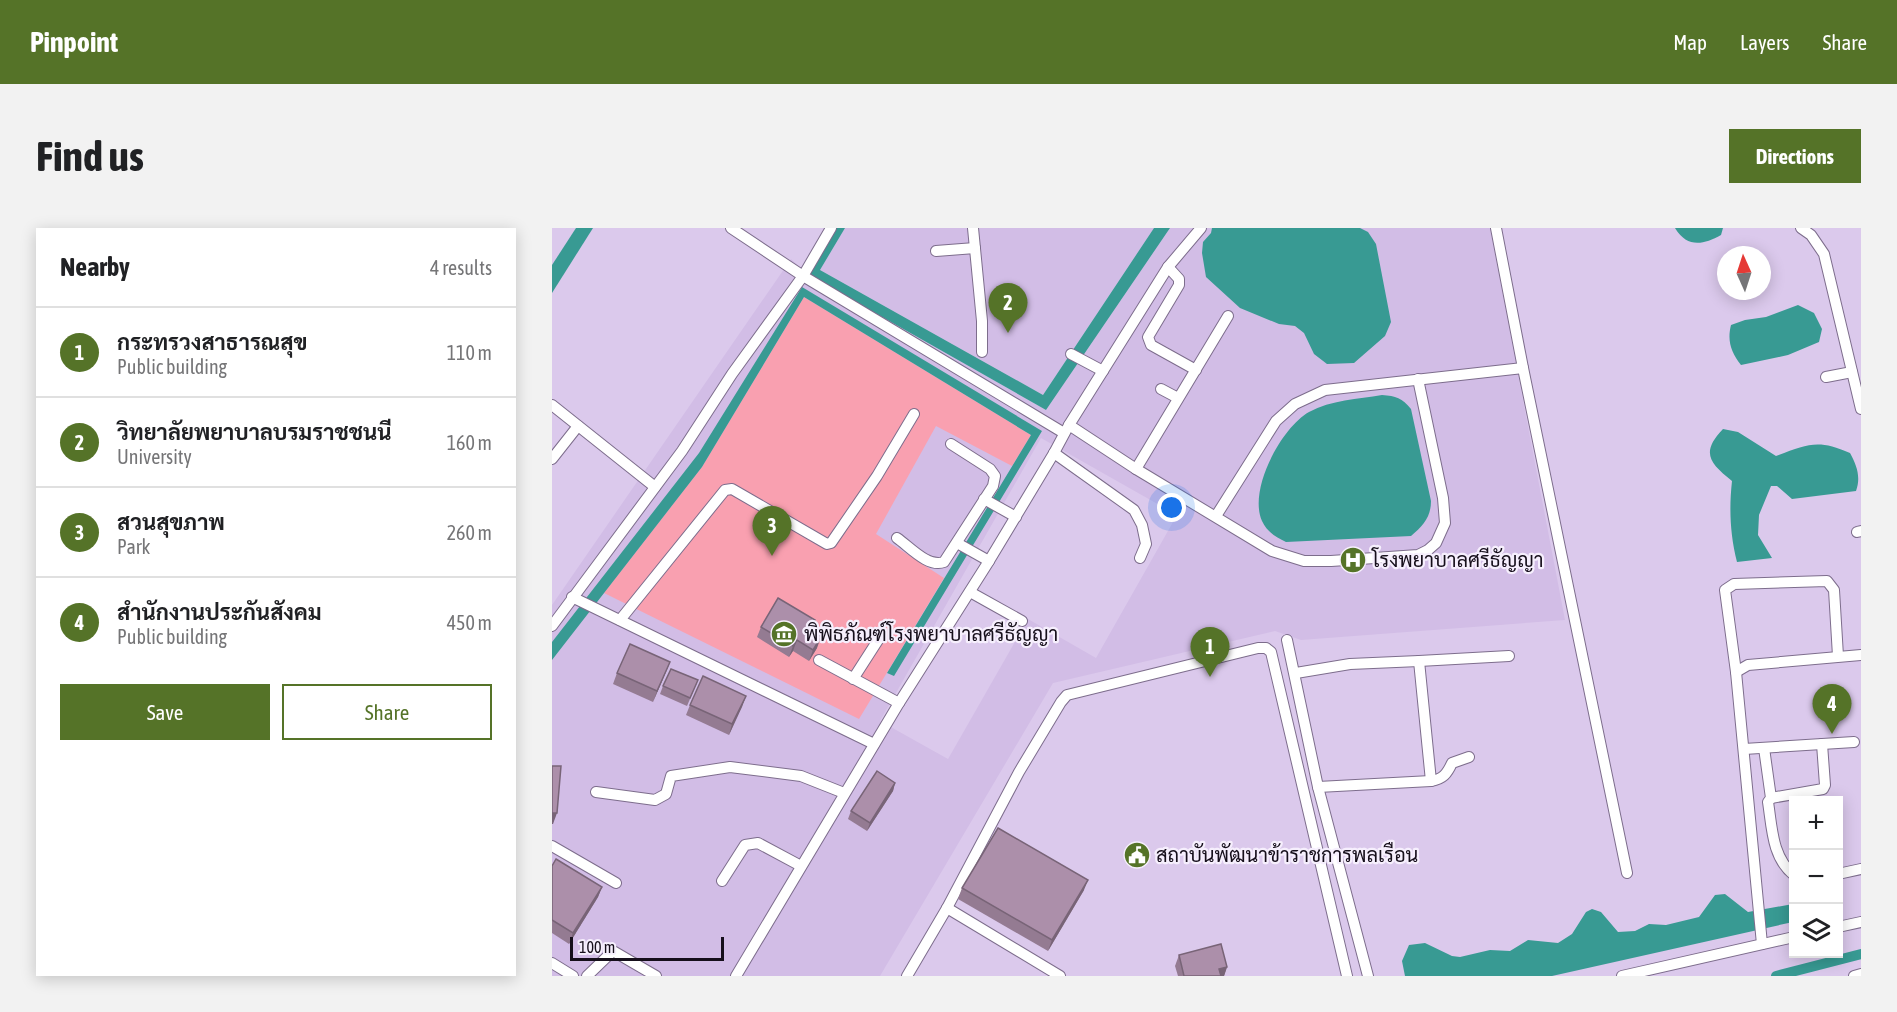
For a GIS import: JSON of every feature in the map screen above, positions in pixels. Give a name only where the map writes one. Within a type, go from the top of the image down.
[{"type":"street","points":[[731,228],[803,276],[1040,419],[1136,469],[1272,551],[1304,561],[1418,555],[1428,550],[1442,532],[1445,523],[1443,498],[1418,378]]},
{"type":"street","points":[[552,626],[682,451],[732,374],[803,276],[831,228]]},
{"type":"street","points":[[973,228],[982,352]]},
{"type":"street","points":[[736,976],[844,793],[1016,517],[1054,453],[1063,429],[1168,267],[1201,228]]},
{"type":"street","points":[[1496,228],[1627,873]]},
{"type":"street","points":[[1801,228],[1811,235],[1824,254],[1861,409]]},
{"type":"street","points":[[936,251],[975,249]]},
{"type":"street","points":[[1168,267],[1179,279],[1179,285],[1148,337],[1148,341],[1151,345],[1196,370]]},
{"type":"street","points":[[1136,469],[1228,316]]},
{"type":"street","points":[[1071,354],[1100,370]]},
{"type":"street","points":[[1216,516],[1276,421],[1295,404],[1325,390],[1523,368]]},
{"type":"street","points":[[1826,377],[1852,372]]},
{"type":"street","points":[[1161,389],[1178,398]]},
{"type":"street","points":[[552,405],[655,487]]},
{"type":"street","points":[[616,619],[725,490],[732,489],[827,544],[831,543],[877,476],[914,414]]},
{"type":"street","points":[[552,459],[578,426]]},
{"type":"street","points":[[897,538],[934,563],[944,562],[963,546],[990,503],[995,480],[993,473],[951,444]]},
{"type":"street","points":[[1054,453],[1134,510],[1142,525],[1146,544],[1140,558]]},
{"type":"street","points":[[990,503],[1016,517]]},
{"type":"street","points":[[963,546],[989,561]]},
{"type":"street","points":[[1762,944],[1736,672],[1725,590],[1734,584],[1827,581],[1834,590],[1838,656]]},
{"type":"street","points":[[970,592],[1022,621]]},
{"type":"street","points":[[572,598],[874,744]]},
{"type":"street","points":[[853,679],[880,638]]},
{"type":"street","points":[[1287,640],[1296,673],[1318,787],[1368,976]]},
{"type":"street","points":[[907,976],[947,908],[1019,772],[1067,695],[1258,648],[1266,648],[1271,652],[1276,669],[1346,976]]},
{"type":"street","points":[[1736,672],[1748,665],[1861,655]]},
{"type":"street","points":[[1296,673],[1350,664],[1509,656]]},
{"type":"street","points":[[819,660],[899,703]]},
{"type":"street","points":[[1419,661],[1431,781]]},
{"type":"street","points":[[1744,749],[1854,742]]},
{"type":"street","points":[[1771,798],[1823,789],[1825,785],[1822,744]]},
{"type":"street","points":[[1764,748],[1771,798],[1768,802],[1779,858],[1789,871]]},
{"type":"street","points":[[1318,787],[1431,781],[1446,775],[1452,763],[1469,757]]},
{"type":"street","points":[[596,792],[655,800],[666,794],[671,776],[730,767],[801,776],[844,793]]},
{"type":"street","points":[[722,881],[745,845],[751,843],[758,843],[801,866]]},
{"type":"street","points":[[552,846],[616,883]]},
{"type":"street","points":[[1843,873],[1861,869]]},
{"type":"street","points":[[947,908],[1060,976]]},
{"type":"street","points":[[1843,926],[1861,921]]},
{"type":"street","points":[[1622,976],[1789,938]]},
{"type":"street","points":[[587,976],[613,951],[656,976]]},
{"type":"street","points":[[552,963],[573,976]]},
{"type":"street","points":[[914,963],[918,966],[918,976]]},
{"type":"street","points":[[1854,976],[1861,974]]},
{"type":"shaded area","points":[[576,228],[593,228],[552,293],[552,265]]},
{"type":"shaded area","points":[[836,228],[845,228],[820,270],[1043,395],[1154,228],[1170,228],[1046,410],[808,275]]},
{"type":"shaded area","points":[[845,228],[1154,228],[1043,395],[820,270]]},
{"type":"shaded area","name":"โรงพยาบาลศรีธัญญา","points":[[1170,228],[1490,228],[1565,620],[1301,640],[1275,631],[1053,683],[880,976],[552,976],[552,605],[791,259],[808,275],[1046,410]],"holes":[[[1041,438],[1177,515],[1096,658],[1028,619],[948,759],[880,721]]]},
{"type":"shaded area","points":[[1212,228],[1360,228],[1368,232],[1376,244],[1391,322],[1385,336],[1354,363],[1327,364],[1314,354],[1304,333],[1295,326],[1279,324],[1240,308],[1206,277],[1202,253],[1203,242],[1211,233]]},
{"type":"shaded area","points":[[1675,228],[1723,228],[1721,235],[1696,243],[1685,239]]},
{"type":"shaded area","points":[[802,287],[1042,431],[894,676],[887,673],[1031,435],[804,297],[702,467],[552,660],[552,642],[699,453]]},
{"type":"shaded area","points":[[804,297],[1031,435],[1012,466],[936,426],[876,534],[944,578],[859,719],[604,593],[702,467]]},
{"type":"shaded area","points":[[1798,305],[1814,313],[1822,329],[1819,342],[1788,355],[1741,365],[1731,346],[1729,336],[1731,325],[1766,317]]},
{"type":"shaded area","points":[[1382,395],[1398,398],[1411,409],[1431,501],[1430,512],[1423,525],[1411,536],[1286,542],[1272,534],[1262,521],[1259,508],[1260,493],[1263,477],[1270,461],[1288,431],[1298,420],[1317,408]]},
{"type":"shaded area","points":[[1723,429],[1738,432],[1776,456],[1813,445],[1829,446],[1850,453],[1858,472],[1856,491],[1792,499],[1777,486],[1771,486],[1759,515],[1758,535],[1772,558],[1737,562],[1731,522],[1732,481],[1713,463],[1710,451],[1716,437]]},
{"type":"shaded area","points":[[1725,894],[1748,912],[1789,905],[1789,923],[1552,976],[1405,976],[1402,961],[1409,945],[1425,943],[1452,956],[1460,957],[1490,950],[1510,951],[1528,940],[1558,943],[1572,934],[1586,912],[1592,909],[1601,912],[1618,932],[1635,931],[1649,924],[1666,925],[1699,917],[1715,895]]},
{"type":"building","points":[[778,598],[815,620],[809,629],[821,637],[813,650],[797,640],[793,646],[761,627]]},
{"type":"building","points":[[630,644],[670,662],[657,691],[617,673]]},
{"type":"building","points":[[671,669],[698,680],[690,698],[663,686]]},
{"type":"building","points":[[703,676],[746,696],[732,724],[690,705]]},
{"type":"building","points":[[552,766],[561,766],[557,813],[552,813]]},
{"type":"building","points":[[877,771],[895,783],[870,823],[851,811]]},
{"type":"building","points":[[998,828],[1088,880],[1052,940],[962,888]]},
{"type":"building","points":[[556,859],[602,887],[573,933],[552,920],[552,866]]},
{"type":"building","points":[[1221,944],[1227,967],[1219,969],[1221,976],[1184,976],[1179,955]]},
{"type":"waterway","points":[[1776,976],[1861,954]]},
{"type":"place","name":"วิทยาลัยพยาบาลบรมราชชนนี","points":[[1008,333]]},
{"type":"place","name":"สวนสุขภาพ","points":[[772,556]]},
{"type":"place","name":"โรงพยาบาลศรีธัญญา","points":[[1353,560]]},
{"type":"place","name":"พิพิธภัณฑ์โรงพยาบาลศรีธัญญา","points":[[784,634]]},
{"type":"place","name":"กระทรวงสาธารณสุข","points":[[1210,677]]},
{"type":"place","name":"สำนักงานประกันสังคม","points":[[1832,734]]},
{"type":"place","name":"สถาบันพัฒนาข้าราชการพลเรือน","points":[[1137,855]]}]
